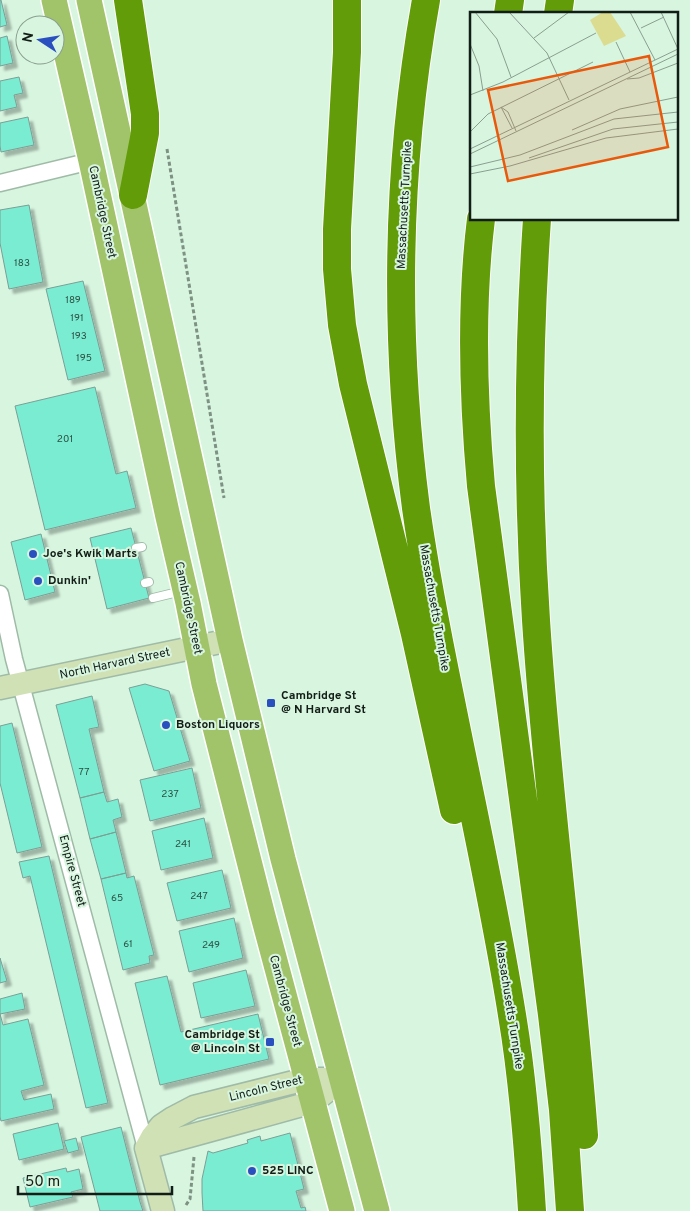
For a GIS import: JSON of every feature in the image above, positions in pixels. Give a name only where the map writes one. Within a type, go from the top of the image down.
[{"type":"highway","points":[[128,0],[145,114],[145,134],[133,195]]},
{"type":"highway","points":[[347,0],[337,244],[338,288],[345,345],[352,384],[415,634],[479,926],[513,1018]]},
{"type":"highway","points":[[346,52],[355,0]]},
{"type":"highway","name":"Massachusetts Turnpike","points":[[426,0],[412,94],[403,219],[402,336],[408,429],[416,509],[429,591],[495,918],[513,1018],[526,1128],[532,1211]]},
{"type":"highway","points":[[481,220],[474,309],[474,339],[475,398],[481,486],[552,1015],[563,1110],[570,1211]]},
{"type":"highway","points":[[537,220],[530,390],[532,547],[541,694],[578,1062],[587,1211]]},
{"type":"main road","name":"Cambridge Street","points":[[54,0],[91,161],[209,704],[265,924],[342,1211]]},
{"type":"main road","points":[[89,0],[230,640],[283,859],[377,1211]]},
{"type":"street","points":[[0,182],[91,161]]},
{"type":"street","name":"Empire Street","points":[[0,594],[14,659],[11,686],[146,1148]]},
{"type":"street","name":"North Harvard Street","points":[[11,686],[230,640]]},
{"type":"street","name":"Lincoln Street","points":[[146,1148],[161,1126],[187,1110],[309,1090],[342,1079]]},
{"type":"street","points":[[146,1148],[163,1211]]},
{"type":"lane","points":[[153,598],[185,590]]},
{"type":"path","points":[[167,148],[225,502]]},
{"type":"path","points":[[186,1205],[190,1199],[194,1152]]},
{"type":"building","points":[[0,0],[7,25],[0,27]]},
{"type":"building","points":[[7,36],[13,63],[0,66],[0,38]]},
{"type":"building","points":[[19,77],[23,93],[14,95],[17,107],[0,111],[0,81]]},
{"type":"building","points":[[28,117],[34,145],[1,152],[0,123]]},
{"type":"building","points":[[29,205],[43,282],[9,289],[0,243],[0,210]]},
{"type":"building","points":[[83,281],[105,371],[68,380],[46,289]]},
{"type":"building","points":[[95,387],[116,474],[127,471],[136,508],[45,530],[15,406]]},
{"type":"building","points":[[131,528],[149,598],[107,609],[90,538]]},
{"type":"building","points":[[41,534],[55,592],[25,600],[11,542]]},
{"type":"building","points":[[145,684],[169,691],[190,761],[154,771],[129,688]]},
{"type":"building","points":[[92,696],[99,727],[89,729],[104,792],[80,798],[56,705]]},
{"type":"building","points":[[12,723],[42,847],[17,853],[0,783],[0,726]]},
{"type":"building","points":[[192,768],[201,808],[150,821],[140,780]]},
{"type":"building","points":[[104,792],[107,802],[118,799],[122,817],[113,820],[116,832],[90,839],[80,798]]},
{"type":"building","points":[[204,818],[213,858],[161,870],[152,831]]},
{"type":"building","points":[[116,832],[126,873],[101,879],[90,839]]},
{"type":"building","points":[[49,856],[108,1103],[86,1108],[30,876],[23,878],[19,862]]},
{"type":"building","points":[[222,870],[231,908],[177,921],[167,883]]},
{"type":"building","points":[[126,873],[127,878],[134,876],[154,955],[149,956],[150,963],[123,970],[101,879]]},
{"type":"building","points":[[234,918],[243,958],[189,972],[179,931]]},
{"type":"building","points":[[0,958],[7,981],[0,983]]},
{"type":"building","points":[[246,970],[255,1006],[201,1018],[193,983]]},
{"type":"building","points":[[167,976],[181,1032],[258,1014],[269,1059],[160,1085],[135,983]]},
{"type":"building","points":[[22,993],[25,1009],[0,1014],[0,999]]},
{"type":"building","points":[[0,1014],[3,1025],[28,1019],[44,1085],[21,1091],[24,1100],[51,1094],[54,1109],[1,1121]]},
{"type":"building","points":[[58,1123],[64,1149],[19,1160],[13,1134]]},
{"type":"building","points":[[121,1127],[143,1211],[100,1211],[81,1137]]},
{"type":"building","name":"525 LINC","points":[[290,1133],[304,1189],[296,1191],[301,1208],[305,1207],[306,1211],[203,1211],[202,1179],[208,1151],[213,1153],[248,1143],[247,1140],[260,1136],[261,1141]]},
{"type":"building","points":[[76,1138],[79,1150],[68,1153],[64,1141]]},
{"type":"building","points":[[66,1168],[67,1172],[79,1169],[83,1189],[71,1192],[73,1197],[30,1207],[23,1178]]},
{"type":"place","name":"Joe's Kwik Marts","points":[[33,554]]},
{"type":"place","name":"Dunkin'","points":[[38,581]]},
{"type":"place","name":"Cambridge St @ N Harvard St","points":[[271,703]]},
{"type":"place","name":"Boston Liquors","points":[[166,725]]},
{"type":"place","name":"Cambridge St @ Lincoln St","points":[[270,1042]]},
{"type":"place","name":"525 LINC","points":[[252,1171]]}]
